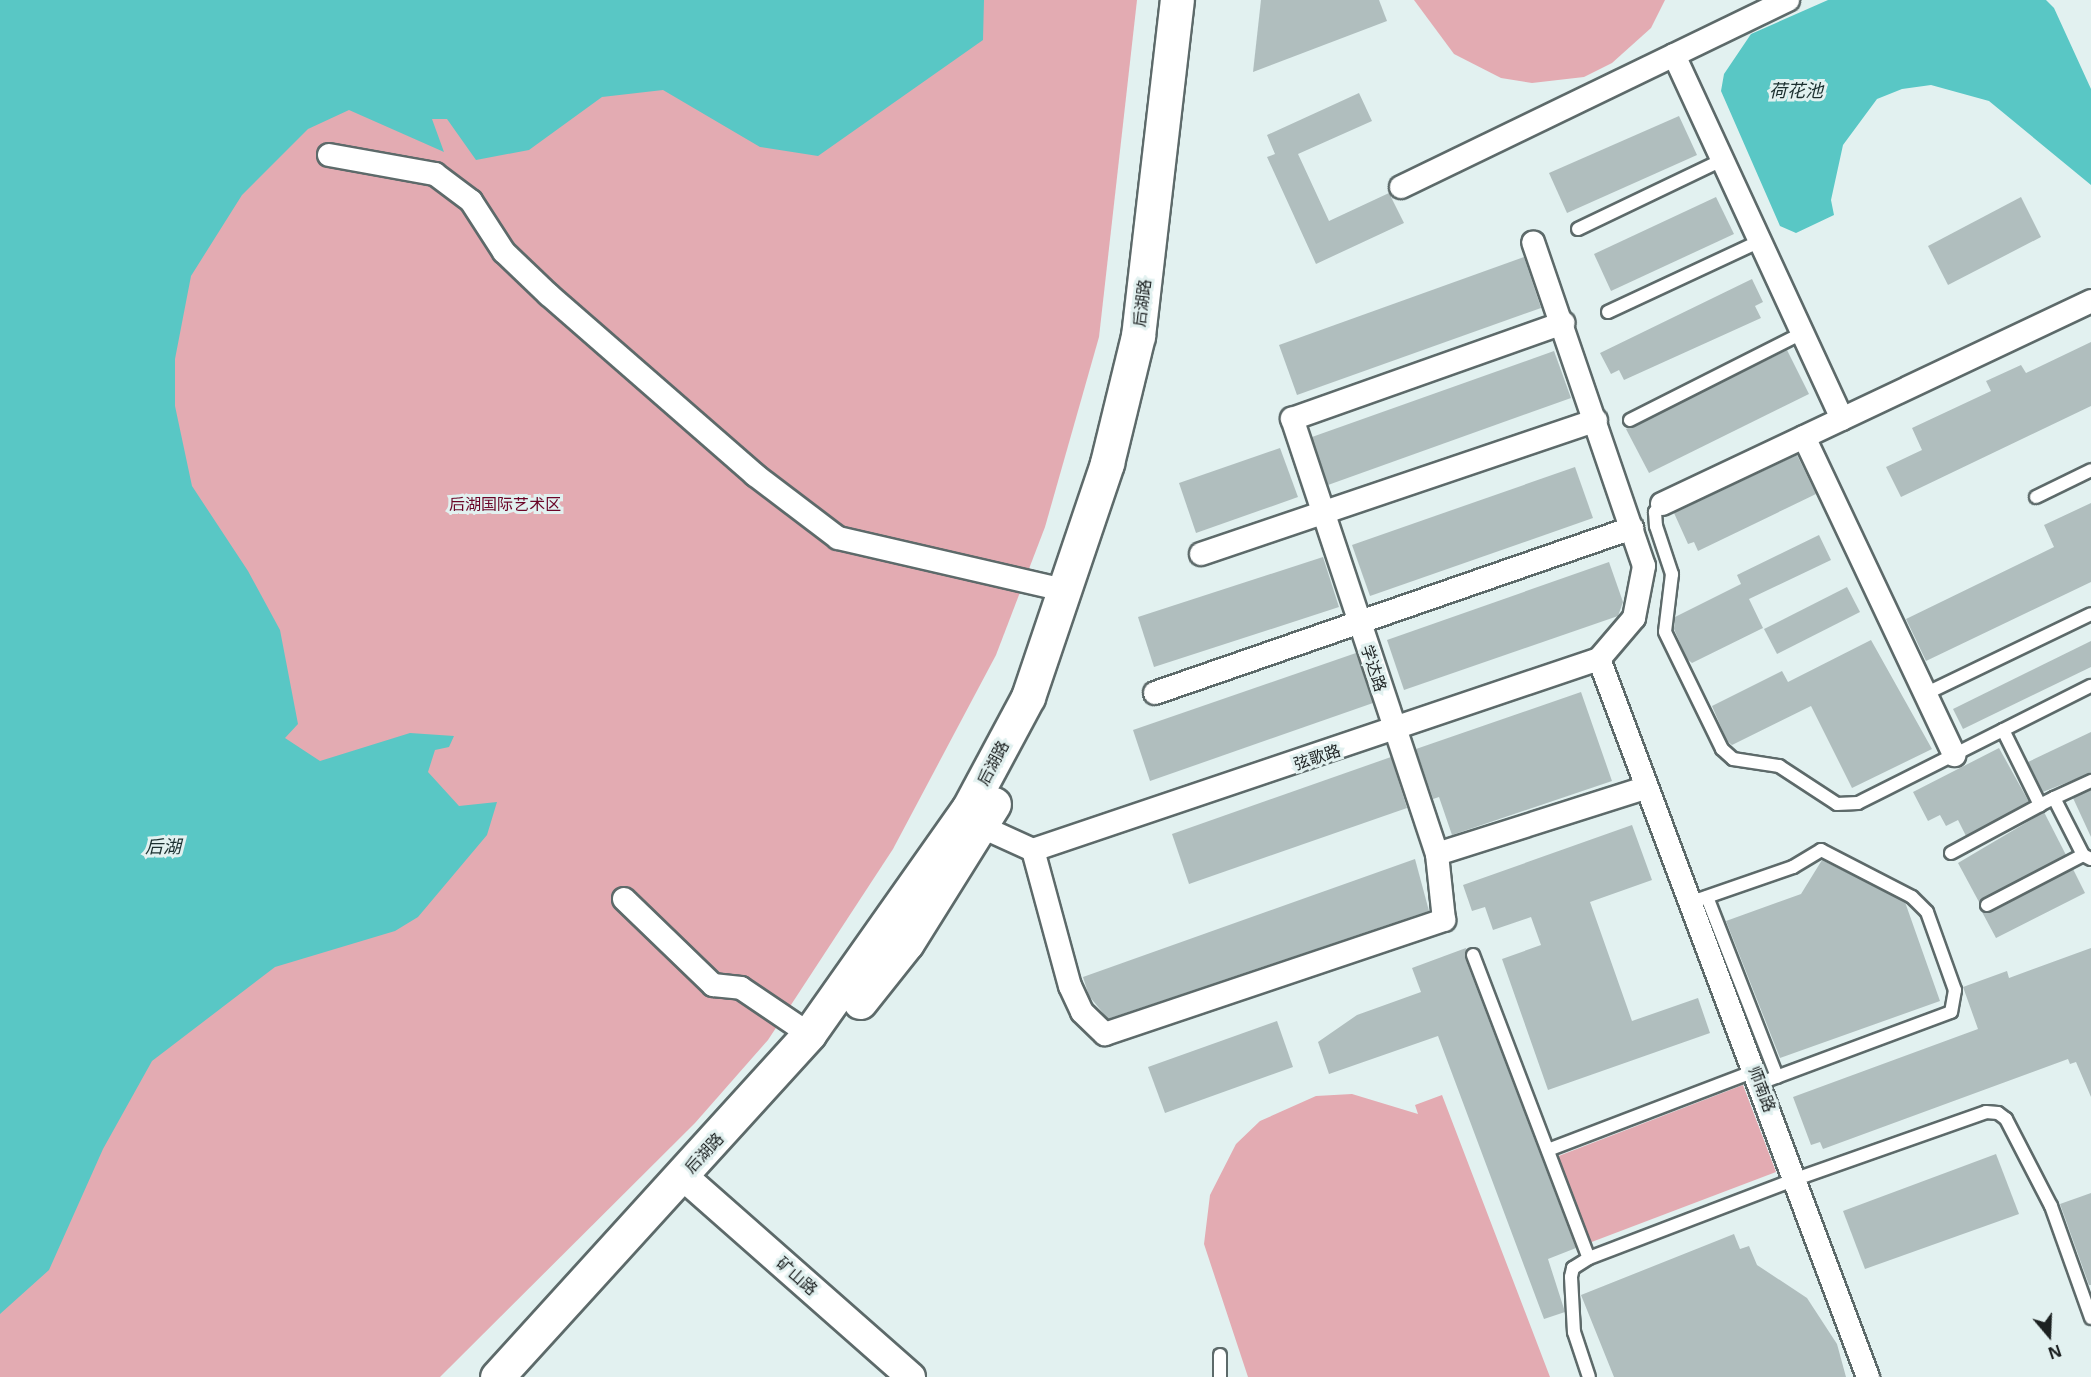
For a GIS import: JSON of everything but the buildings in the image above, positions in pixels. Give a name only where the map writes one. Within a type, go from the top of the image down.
[{"type":"main road","name":"后湖路","points":[[525,1377],[686,1189],[809,1034],[968,809],[1028,697],[1067,591],[1107,463],[1138,336],[1177,0]]},
{"type":"main road","name":"后湖路","points":[[497,1377],[797,1080],[907,943],[981,826],[1051,695],[1077,626],[1125,454],[1158,308],[1194,0]]},
{"type":"street","points":[[1401,187],[1788,0]]},
{"type":"street","points":[[1674,55],[1842,419]]},
{"type":"street","points":[[329,155],[435,174],[471,201],[504,252],[549,295],[755,475],[838,538],[1067,591]]},
{"type":"street","points":[[1533,242],[1563,323],[1644,566],[1634,618],[1599,659]]},
{"type":"street","points":[[1662,504],[2091,301]]},
{"type":"street","name":"学达路","points":[[1033,850],[1070,986],[1082,1012],[1105,1034],[1444,920],[1437,854],[1292,419],[1563,323]]},
{"type":"street","points":[[1201,554],[1596,420]]},
{"type":"street","points":[[1804,437],[1954,755]]},
{"type":"street","points":[[1155,693],[1632,528]]},
{"type":"street","name":"弦歌路","points":[[1033,850],[1395,731],[1599,659]]},
{"type":"street","name":"师南路","points":[[1599,659],[1647,795],[1698,900],[1764,1077],[1796,1179],[1868,1377]]},
{"type":"street","points":[[1437,854],[1647,795]]},
{"type":"street","points":[[981,826],[1033,850]]},
{"type":"street","points":[[624,899],[713,986],[741,988],[809,1034]]},
{"type":"street","name":"矿山路","points":[[686,1189],[895,1377]]},
{"type":"street","name":"矿山路","points":[[686,1189],[911,1377]]},
{"type":"lane","points":[[1578,229],[1722,160]]},
{"type":"lane","points":[[1608,312],[1760,241]]},
{"type":"lane","points":[[1630,420],[1802,333]]},
{"type":"lane","points":[[2036,497],[2091,470]]},
{"type":"lane","points":[[1662,504],[1655,512],[1656,526],[1672,574],[1665,632],[1722,749],[1733,759],[1779,766],[1836,804],[1848,807],[2091,686]]},
{"type":"lane","points":[[1925,694],[2091,614]]},
{"type":"lane","points":[[2003,730],[2040,805]]},
{"type":"lane","points":[[1951,853],[2040,805],[2091,781]]},
{"type":"lane","points":[[1987,905],[2089,856],[2054,798]]},
{"type":"lane","points":[[1548,1150],[1952,1012],[1955,990],[1927,912],[1912,897],[1821,850],[1792,867],[1698,900]]},
{"type":"lane","points":[[1473,955],[1589,1258]]},
{"type":"lane","points":[[1589,1377],[1574,1332],[1571,1277],[1573,1268],[1589,1258],[1796,1179],[1986,1112],[1998,1113],[2006,1119],[2051,1206],[2091,1318]]},
{"type":"lane","points":[[1220,1355],[1220,1377]]},
{"type":"green space","name":"后湖国际艺术区","points":[[0,0],[1137,0],[1099,337],[1045,527],[996,655],[893,849],[768,1040],[695,1123],[440,1377],[0,1377]]},
{"type":"green space","points":[[1414,0],[1665,0],[1651,28],[1612,63],[1584,77],[1532,83],[1501,78],[1454,54]]},
{"type":"green space","points":[[1743,1085],[1776,1172],[1589,1243],[1556,1157]]},
{"type":"green space","points":[[1352,1094],[1418,1114],[1415,1105],[1442,1095],[1550,1377],[1248,1377],[1204,1244],[1210,1195],[1236,1144],[1260,1121],[1316,1096]]},
{"type":"water","name":"后湖","points":[[0,0],[984,0],[983,40],[818,156],[760,147],[663,90],[602,97],[529,150],[476,160],[447,119],[432,119],[444,152],[349,110],[308,129],[242,195],[191,276],[175,359],[175,406],[192,486],[248,571],[280,630],[298,724],[285,738],[320,761],[410,733],[454,736],[449,747],[435,750],[428,772],[459,806],[497,802],[487,835],[418,917],[395,931],[275,967],[152,1061],[103,1149],[49,1270],[0,1314]]},
{"type":"water","name":"荷花池","points":[[1828,0],[2046,0],[2054,8],[2091,89],[2091,185],[1989,101],[1931,85],[1902,89],[1877,99],[1843,145],[1831,200],[1834,215],[1796,233],[1780,226],[1721,91],[1724,74],[1751,34]]}]
